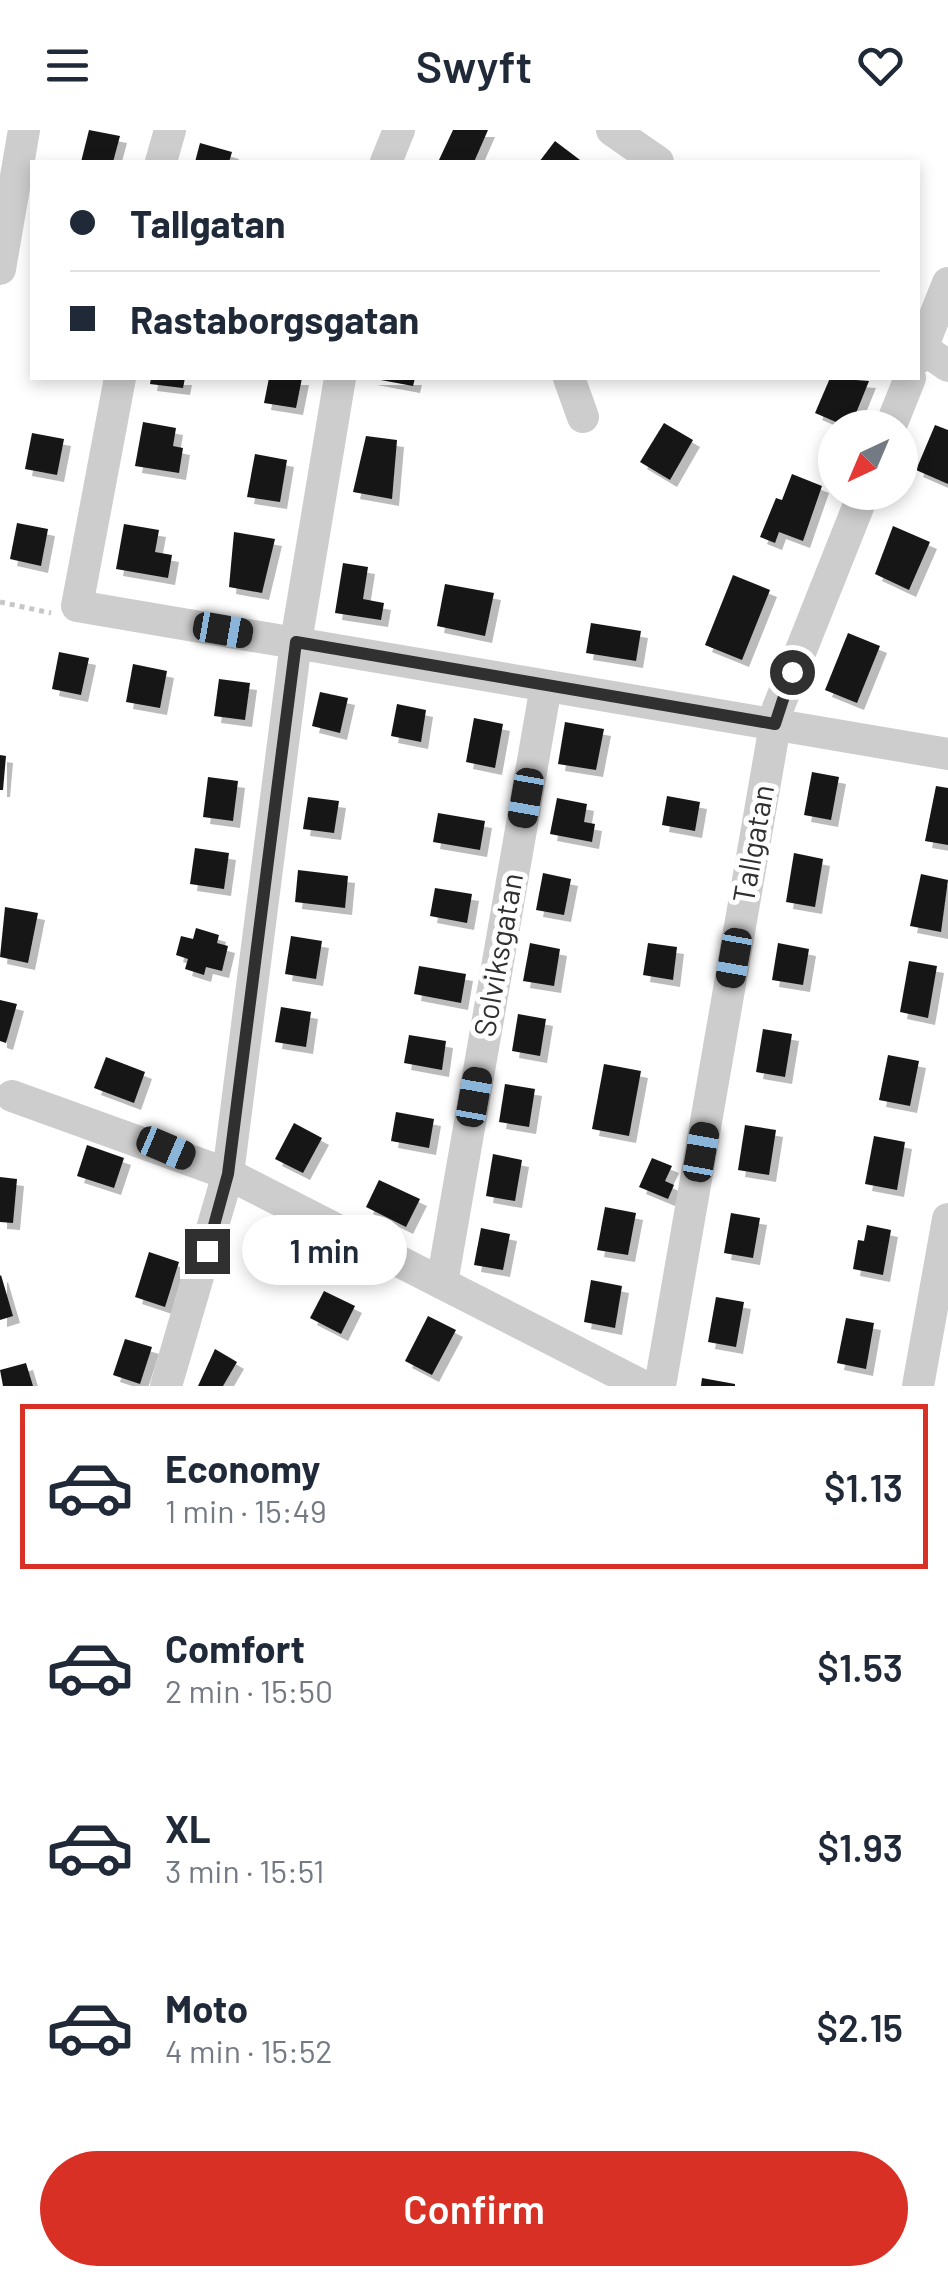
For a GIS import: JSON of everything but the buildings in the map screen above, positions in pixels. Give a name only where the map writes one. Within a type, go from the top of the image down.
[{"type":"street","points":[[0,269],[24,130]]},
{"type":"street","points":[[162,160],[170,130]]},
{"type":"street","points":[[387,160],[399,130]]},
{"type":"street","points":[[923,359],[948,283]]},
{"type":"street","points":[[119,380],[62,609],[296,642],[948,754]]},
{"type":"street","points":[[166,1386],[228,1174],[296,642],[340,380]]},
{"type":"street","points":[[570,380],[583,418]]},
{"type":"street","points":[[899,410],[913,380]]},
{"type":"street","name":"Tallgatan","points":[[660,1386],[775,724],[857,510]]},
{"type":"street","name":"Solviksgatan","points":[[442,1283],[546,686]]},
{"type":"street","points":[[12,1096],[228,1174],[643,1386]]},
{"type":"street","points":[[918,1386],[948,1219]]},
{"type":"path","points":[[0,602],[62,609]]},
{"type":"route","points":[[207,1251],[228,1174],[296,642],[775,724],[792,672]]}]
